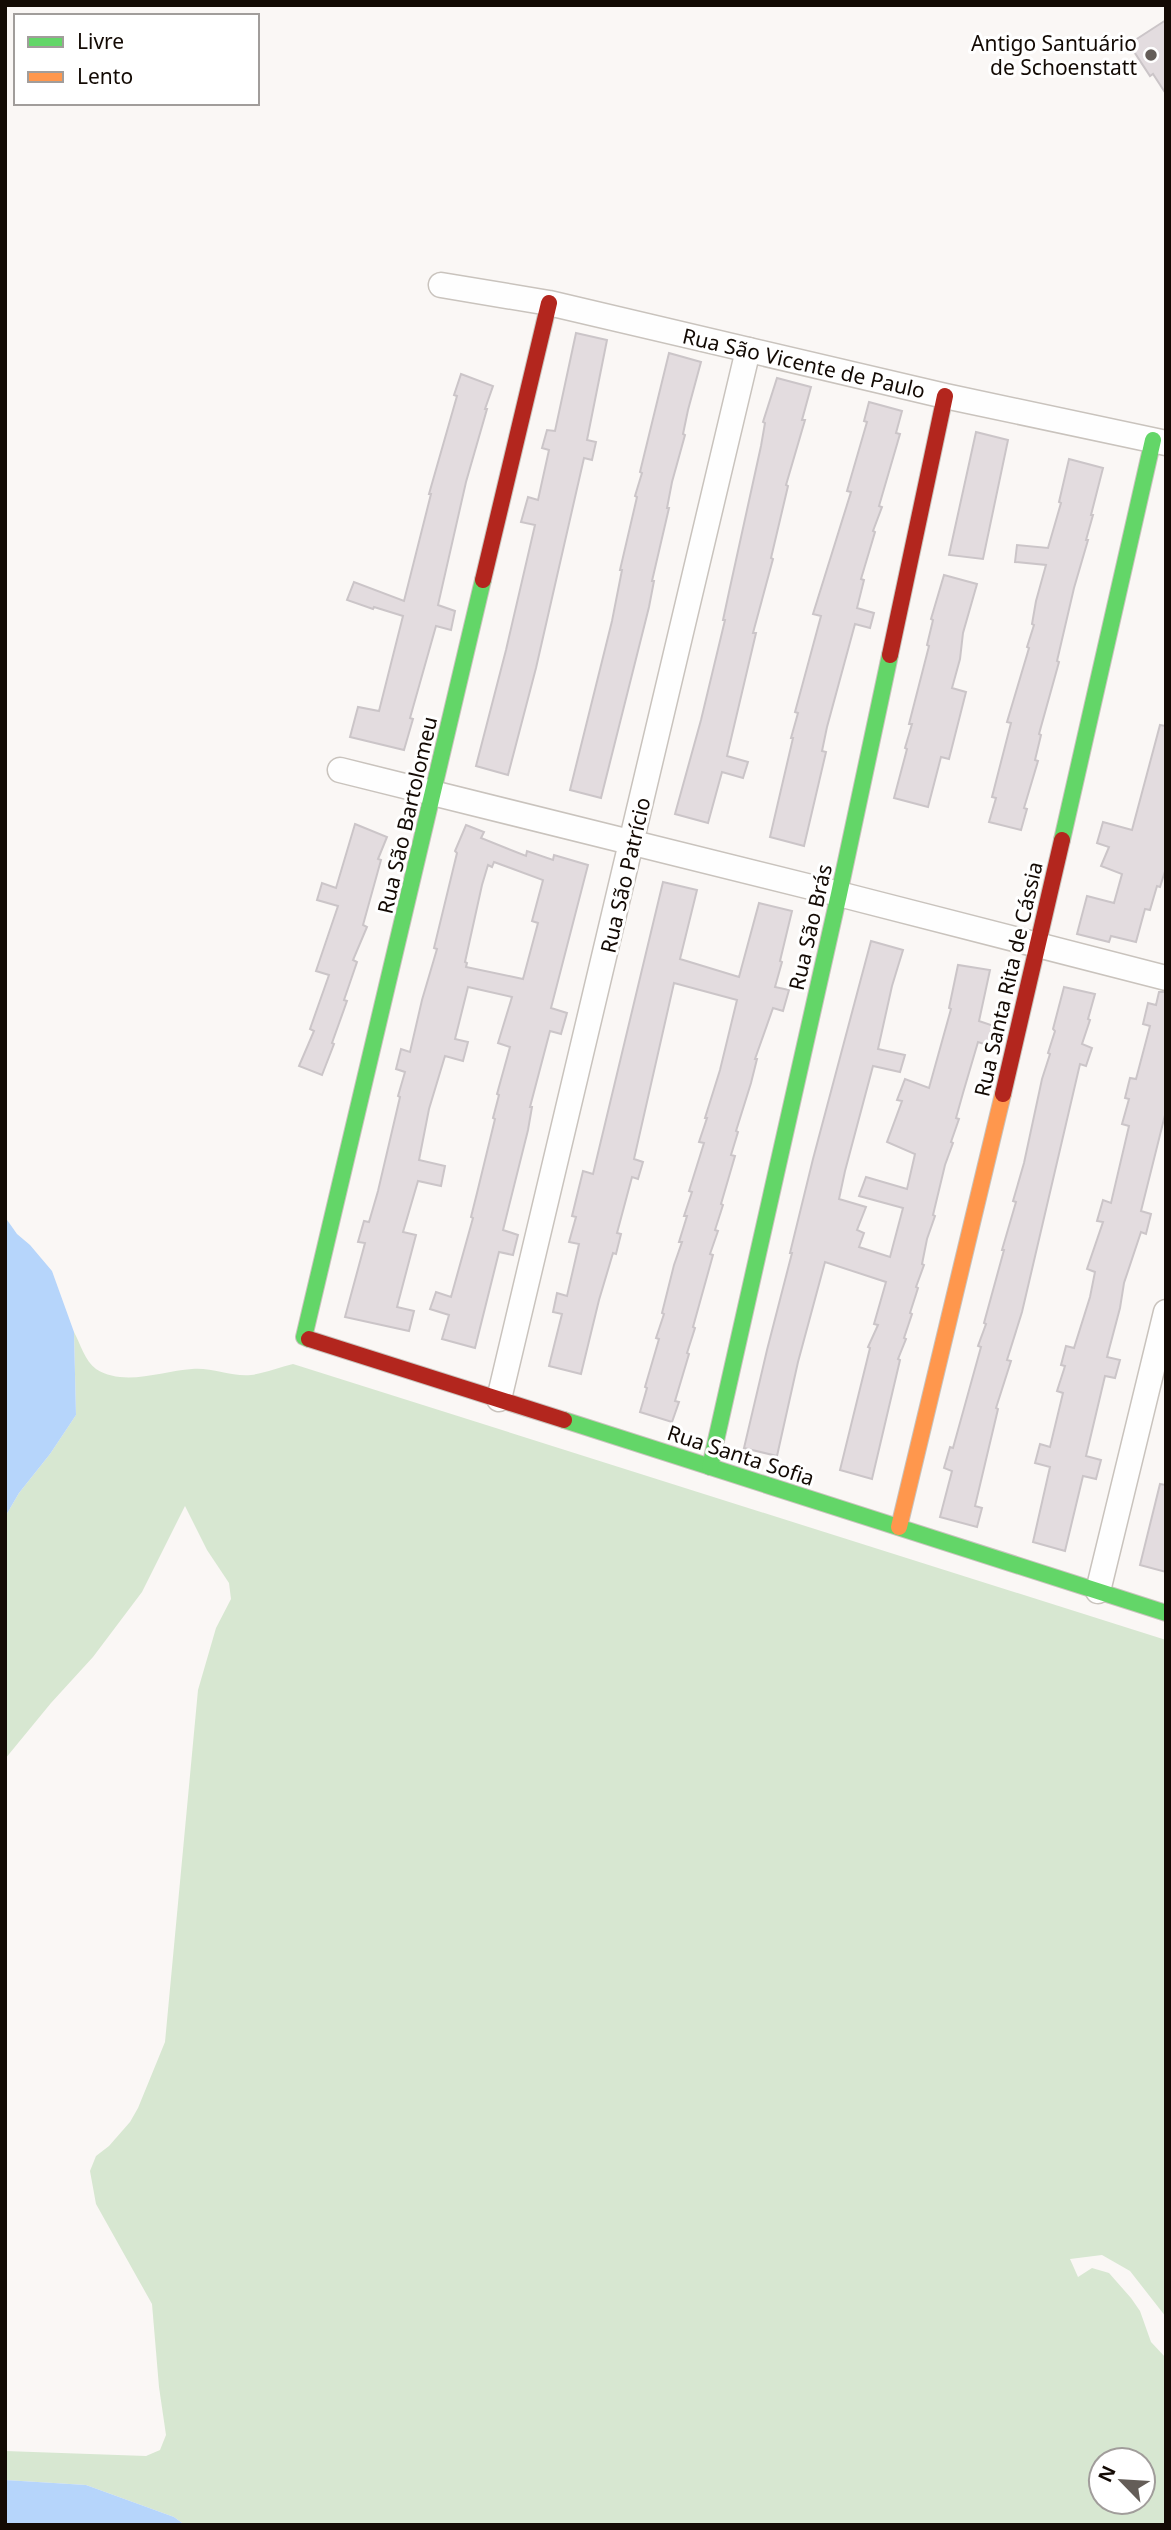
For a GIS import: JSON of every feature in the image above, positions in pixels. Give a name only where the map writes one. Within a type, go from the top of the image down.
[{"type":"street","name":"Rua São Vicente de Paulo","points":[[441,285],[549,303],[945,396],[1159,442]]},
{"type":"street","name":"Rua São Bartolomeu","points":[[304,1337],[549,303]]},
{"type":"street","name":"Rua São Patrício","points":[[499,1399],[748,350]]},
{"type":"street","name":"Rua São Brás","points":[[710,1467],[839,894],[945,396]]},
{"type":"street","name":"Rua Santa Rita de Cássia","points":[[899,1527],[1159,442]]},
{"type":"street","points":[[340,771],[1165,976]]},
{"type":"street","points":[[1098,1591],[1166,1312]]},
{"type":"street","name":"Rua Santa Sofia","points":[[304,1337],[1166,1613]]},
{"type":"green space","points":[[74,1332],[92,1366],[119,1377],[199,1369],[251,1375],[293,1364],[1166,1640],[1166,2317],[1130,2271],[1102,2255],[1070,2259],[1078,2277],[1092,2268],[1109,2273],[1140,2311],[1151,2342],[1166,2358],[1166,2525],[185,2525],[174,2517],[86,2485],[5,2480],[5,2451],[146,2456],[160,2450],[166,2435],[152,2304],[96,2204],[90,2171],[96,2156],[109,2146],[130,2122],[165,2042],[198,1690],[216,1628],[231,1599],[229,1583],[207,1550],[185,1506],[142,1592],[93,1657],[5,1759],[5,1517],[19,1493],[76,1415]]},
{"type":"water","points":[[5,1217],[17,1234],[52,1271],[74,1332],[76,1415],[19,1493],[5,1517]]},
{"type":"water","points":[[5,2480],[86,2485],[174,2517],[185,2525],[5,2525]]},
{"type":"building","name":"Antigo Santuário de Schoenstatt","points":[[1166,20],[1166,94],[1153,74],[1150,76],[1129,44]]},
{"type":"building","points":[[576,333],[607,340],[587,440],[596,442],[592,460],[584,458],[536,668],[508,775],[476,766],[535,525],[521,522],[528,497],[538,500],[549,450],[542,448],[547,430],[555,431]]},
{"type":"building","points":[[669,353],[701,362],[672,482],[649,607],[601,798],[570,790],[612,621],[620,570],[637,497],[635,496],[642,473],[640,472]]},
{"type":"building","points":[[461,374],[493,386],[466,482],[438,605],[455,611],[451,630],[436,626],[410,718],[413,719],[404,750],[350,737],[358,707],[379,711],[403,616],[347,600],[354,582],[404,601]]},
{"type":"building","points":[[777,378],[811,387],[802,420],[805,420],[786,485],[788,486],[771,558],[773,559],[753,633],[756,633],[727,756],[748,762],[743,778],[722,772],[708,823],[675,814],[725,620],[761,446],[763,422]]},
{"type":"building","points":[[869,402],[902,411],[896,433],[900,434],[861,579],[864,580],[857,608],[874,613],[870,628],[855,624],[827,727],[822,751],[826,752],[804,846],[770,837],[798,713],[795,712],[821,616],[813,614],[851,492],[847,491],[867,422],[864,421]]},
{"type":"building","points":[[976,432],[1008,440],[983,559],[949,555]]},
{"type":"building","points":[[1069,459],[1103,468],[1091,515],[1088,540],[1057,661],[1059,662],[1039,734],[1041,735],[1035,760],[1038,761],[1024,808],[1027,809],[1021,830],[989,822],[996,798],[992,797],[1011,723],[1007,722],[1029,648],[1027,647],[1034,625],[1036,601],[1046,565],[1015,562],[1017,545],[1048,548],[1061,503],[1059,502]]},
{"type":"building","points":[[944,575],[977,584],[963,633],[960,659],[952,688],[966,692],[949,759],[941,757],[928,807],[894,798],[929,646],[931,619]]},
{"type":"building","points":[[1160,725],[1166,726],[1166,868],[1160,887],[1157,886],[1150,910],[1145,909],[1136,942],[1111,936],[1109,942],[1077,934],[1087,896],[1114,903],[1122,874],[1101,866],[1109,847],[1097,843],[1103,822],[1132,830]]},
{"type":"building","points":[[355,824],[387,837],[378,859],[381,860],[363,925],[367,927],[353,960],[357,962],[344,1000],[347,1001],[322,1075],[299,1066],[314,1031],[310,1029],[329,975],[316,971],[338,906],[317,900],[322,883],[336,888]]},
{"type":"building","points":[[466,825],[484,832],[481,838],[526,856],[527,851],[553,860],[554,855],[588,865],[551,1008],[567,1013],[561,1034],[550,1031],[503,1230],[518,1235],[513,1255],[499,1252],[475,1348],[442,1339],[449,1315],[430,1309],[436,1292],[451,1297],[473,1218],[471,1217],[495,1119],[497,1094],[510,1047],[498,1043],[512,997],[468,987],[455,1039],[468,1042],[463,1061],[445,1056],[429,1109],[419,1160],[445,1166],[441,1186],[418,1181],[403,1232],[416,1235],[397,1307],[414,1311],[409,1331],[345,1317],[365,1243],[358,1242],[364,1221],[369,1222],[378,1191],[400,1097],[398,1096],[405,1072],[396,1069],[401,1049],[410,1052],[437,949],[434,948],[457,853],[455,851]],"holes":[[[494,862],[543,880],[532,921],[538,923],[523,979],[466,967],[488,865],[492,867]]]},
{"type":"building","points":[[663,882],[697,890],[680,959],[739,977],[759,903],[792,911],[775,987],[789,990],[783,1011],[773,1008],[755,1059],[751,1083],[736,1131],[738,1132],[731,1155],[735,1156],[715,1230],[718,1231],[710,1254],[713,1255],[693,1327],[695,1328],[687,1353],[689,1354],[675,1401],[679,1402],[672,1422],[640,1412],[659,1339],[656,1338],[664,1314],[662,1313],[682,1242],[679,1242],[687,1216],[684,1216],[692,1192],[689,1191],[704,1143],[699,1142],[737,1000],[674,983],[634,1159],[643,1162],[638,1179],[632,1177],[617,1233],[621,1234],[616,1254],[613,1253],[599,1300],[581,1374],[549,1366],[562,1314],[553,1312],[557,1293],[567,1296],[579,1244],[569,1242],[576,1217],[572,1216],[583,1171],[593,1174]]},
{"type":"building","points":[[871,941],[903,950],[878,1049],[905,1055],[900,1072],[873,1066],[845,1171],[839,1199],[866,1207],[857,1230],[864,1233],[859,1247],[890,1257],[903,1208],[859,1196],[866,1177],[907,1189],[915,1154],[887,1142],[902,1101],[897,1100],[905,1079],[929,1088],[951,1009],[949,1008],[958,965],[990,970],[979,1021],[994,1026],[987,1045],[978,1042],[956,1118],[959,1119],[927,1239],[922,1264],[924,1265],[916,1287],[918,1288],[910,1313],[912,1314],[904,1338],[906,1339],[898,1359],[900,1360],[872,1479],[840,1470],[870,1348],[868,1347],[878,1325],[874,1324],[886,1282],[825,1262],[798,1362],[777,1456],[744,1448],[813,1159]]},
{"type":"building","points":[[1064,987],[1095,994],[1082,1044],[1092,1048],[1086,1066],[1080,1064],[1022,1312],[1007,1360],[1011,1361],[996,1408],[998,1409],[975,1506],[982,1508],[977,1527],[940,1517],[952,1471],[944,1468],[950,1447],[953,1448],[981,1347],[978,1346],[986,1324],[984,1323],[1016,1202],[1013,1201]]},
{"type":"building","points":[[1159,992],[1166,992],[1166,1111],[1141,1211],[1151,1214],[1146,1234],[1141,1232],[1124,1283],[1107,1357],[1120,1360],[1115,1378],[1105,1376],[1086,1456],[1101,1460],[1096,1479],[1083,1476],[1065,1551],[1033,1542],[1050,1467],[1035,1463],[1040,1444],[1050,1447],[1063,1393],[1057,1391],[1065,1366],[1061,1365],[1066,1346],[1074,1348],[1090,1297],[1095,1272],[1087,1269],[1103,1222],[1097,1221],[1103,1200],[1111,1203],[1129,1126],[1122,1124],[1129,1099],[1125,1098],[1130,1078],[1136,1079],[1150,1026],[1143,1024],[1148,1003],[1156,1005]]},
{"type":"building","points":[[1160,1484],[1166,1485],[1166,1572],[1140,1565]]},
{"type":"traffic: fast","points":[[1062,840],[1153,440]]},
{"type":"traffic: fast","points":[[309,1339],[304,1337],[483,580]]},
{"type":"traffic: fast","points":[[710,1467],[890,655]]},
{"type":"traffic: fast","points":[[564,1420],[1166,1613]]},
{"type":"traffic: slow","points":[[899,1527],[1003,1094]]},
{"type":"traffic: jam","points":[[483,580],[549,303]]},
{"type":"traffic: jam","points":[[890,655],[945,396]]},
{"type":"traffic: jam","points":[[1003,1094],[1062,840]]},
{"type":"traffic: jam","points":[[309,1339],[564,1420]]},
{"type":"place","name":"Antigo Santuário de Schoenstatt","points":[[1151,55]]}]
